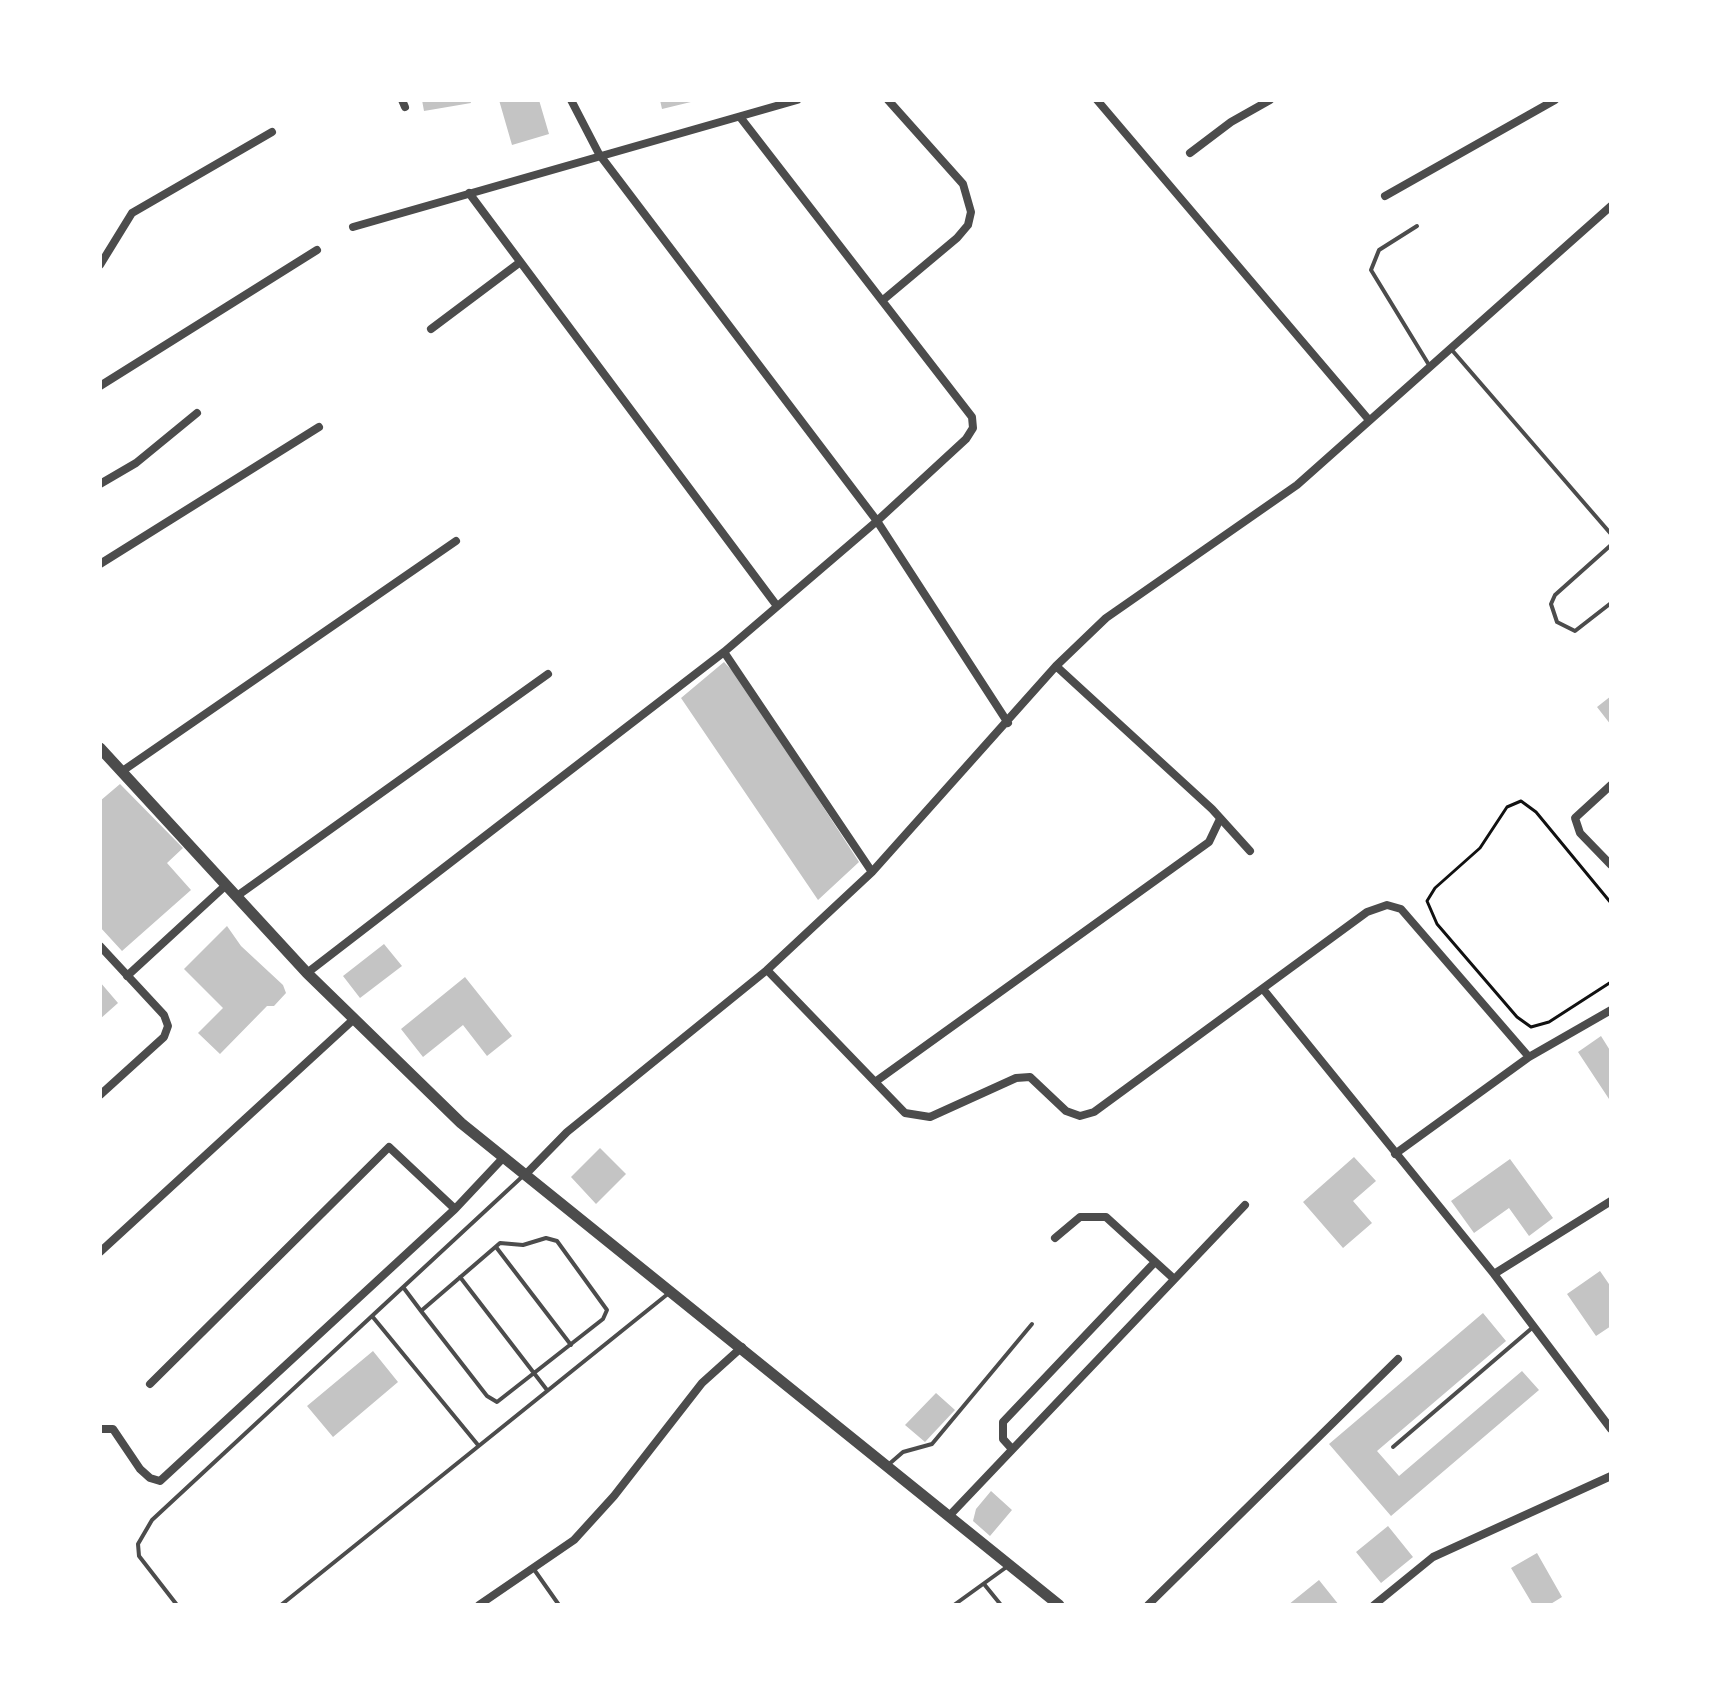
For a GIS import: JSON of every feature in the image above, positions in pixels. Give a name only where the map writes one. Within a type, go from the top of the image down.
[{"type":"street","points":[[571,100],[599,154],[877,521],[1008,723]]},
{"type":"street","points":[[353,227],[599,154],[797,100]]},
{"type":"street","points":[[883,300],[957,238],[968,225],[971,212],[963,184],[888,100]]},
{"type":"street","points":[[1097,100],[1369,420]]},
{"type":"street","points":[[1190,153],[1231,122],[1270,100]]},
{"type":"street","points":[[1385,196],[1555,100]]},
{"type":"street","points":[[307,973],[724,652],[877,521],[966,439],[973,428],[972,417],[740,117]]},
{"type":"street","points":[[100,265],[132,213],[272,132]]},
{"type":"street","points":[[469,193],[777,606]]},
{"type":"street","points":[[526,1174],[567,1132],[767,970],[872,872],[1056,666],[1106,618],[1297,485],[1611,206]]},
{"type":"street","points":[[100,386],[317,250]]},
{"type":"street","points":[[431,329],[519,263]]},
{"type":"street","points":[[100,484],[136,463],[197,413]]},
{"type":"street","points":[[100,564],[319,427]]},
{"type":"street","points":[[121,772],[456,541]]},
{"type":"street","points":[[724,652],[872,872]]},
{"type":"street","points":[[1056,666],[1212,809],[1219,821],[1250,851]]},
{"type":"street","points":[[237,896],[548,674]]},
{"type":"street","points":[[100,748],[307,973],[461,1123],[1059,1605]]},
{"type":"street","points":[[1611,785],[1575,818],[1580,833],[1611,865]]},
{"type":"street","points":[[875,1082],[1209,842],[1219,821]]},
{"type":"street","points":[[127,976],[225,886]]},
{"type":"street","points":[[767,970],[905,1113],[930,1117],[1016,1078],[1030,1077],[1066,1111],[1080,1116],[1094,1112],[1367,912],[1387,905],[1401,909],[1529,1057]]},
{"type":"street","points":[[100,946],[164,1015],[168,1026],[164,1037],[100,1095]]},
{"type":"street","points":[[1263,989],[1494,1274],[1611,1429]]},
{"type":"street","points":[[1395,1154],[1529,1057],[1611,1010]]},
{"type":"street","points":[[100,1252],[354,1019]]},
{"type":"street","points":[[150,1384],[389,1147],[455,1209]]},
{"type":"street","points":[[100,1429],[113,1429],[140,1469],[150,1478],[160,1481],[455,1209],[503,1158]]},
{"type":"street","points":[[1494,1274],[1611,1201]]},
{"type":"street","points":[[950,1515],[1245,1205]]},
{"type":"street","points":[[1055,1238],[1080,1217],[1098,1214],[1117,1226],[1173,1278]]},
{"type":"street","points":[[1012,1449],[1003,1439],[1003,1422],[1155,1262]]},
{"type":"street","points":[[479,1605],[551,1558],[594,1521],[702,1383],[742,1347]]},
{"type":"street","points":[[1148,1605],[1398,1359]]},
{"type":"street","points":[[1374,1605],[1433,1557],[1611,1476]]},
{"type":"lane","points":[[1417,226],[1379,250],[1371,270],[1430,367]]},
{"type":"lane","points":[[1451,349],[1611,534]]},
{"type":"lane","points":[[1611,545],[1555,595],[1551,604],[1557,622],[1575,631],[1611,603]]},
{"type":"lane","points":[[177,1605],[145,1567],[138,1544],[152,1520],[526,1174]]},
{"type":"lane","points":[[403,1287],[421,1311],[492,1400],[506,1397],[607,1315],[605,1304],[552,1238],[523,1245],[504,1242],[421,1311]]},
{"type":"lane","points":[[496,1247],[571,1345]]},
{"type":"lane","points":[[460,1277],[547,1390]]},
{"type":"lane","points":[[281,1605],[672,1291]]},
{"type":"lane","points":[[372,1316],[478,1445]]},
{"type":"lane","points":[[888,1465],[903,1452],[932,1444],[1032,1324]]},
{"type":"lane","points":[[1393,1447],[1534,1327]]},
{"type":"lane","points":[[954,1605],[1010,1565]]},
{"type":"lane","points":[[533,1568],[559,1605]]},
{"type":"lane","points":[[984,1584],[1001,1605]]},
{"type":"path","points":[[1611,903],[1536,812],[1521,801],[1507,807],[1480,848],[1435,888],[1427,901],[1437,924],[1517,1017],[1531,1027],[1549,1022],[1611,982]]},
{"type":"building","points":[[422,100],[470,100],[471,103],[424,111]]},
{"type":"building","points":[[499,100],[539,100],[549,134],[512,145]]},
{"type":"building","points":[[660,100],[695,100],[695,101],[662,109]]},
{"type":"building","points":[[724,662],[740,679],[859,862],[818,900],[681,698]]},
{"type":"building","points":[[1611,696],[1611,725],[1597,707]]},
{"type":"building","points":[[120,784],[183,848],[167,863],[191,890],[122,951],[100,927],[100,801]]},
{"type":"building","points":[[227,926],[241,946],[283,985],[286,993],[274,1006],[267,1006],[220,1054],[198,1033],[223,1008],[184,969]]},
{"type":"building","points":[[384,944],[402,966],[360,998],[343,976]]},
{"type":"building","points":[[465,977],[512,1036],[487,1056],[463,1025],[423,1057],[401,1029]]},
{"type":"building","points":[[100,982],[118,1003],[100,1019]]},
{"type":"building","points":[[1601,1036],[1611,1052],[1609,1099],[1578,1052]]},
{"type":"building","points":[[600,1148],[626,1174],[596,1204],[571,1177]]},
{"type":"building","points":[[1354,1157],[1376,1181],[1353,1201],[1372,1223],[1343,1248],[1303,1202]]},
{"type":"building","points":[[1510,1159],[1553,1218],[1529,1236],[1509,1208],[1474,1233],[1451,1201]]},
{"type":"building","points":[[1600,1271],[1611,1287],[1611,1326],[1596,1336],[1567,1294]]},
{"type":"building","points":[[1483,1313],[1506,1341],[1377,1451],[1399,1476],[1522,1371],[1539,1390],[1391,1516],[1329,1444]]},
{"type":"building","points":[[373,1351],[398,1382],[333,1437],[307,1406]]},
{"type":"building","points":[[936,1393],[955,1410],[925,1442],[905,1425]]},
{"type":"building","points":[[991,1491],[1012,1510],[990,1536],[973,1521],[976,1509]]},
{"type":"building","points":[[1388,1526],[1413,1557],[1381,1583],[1356,1552]]},
{"type":"building","points":[[1537,1553],[1562,1597],[1549,1605],[1533,1605],[1511,1568]]},
{"type":"building","points":[[1319,1580],[1339,1605],[1288,1605]]}]
